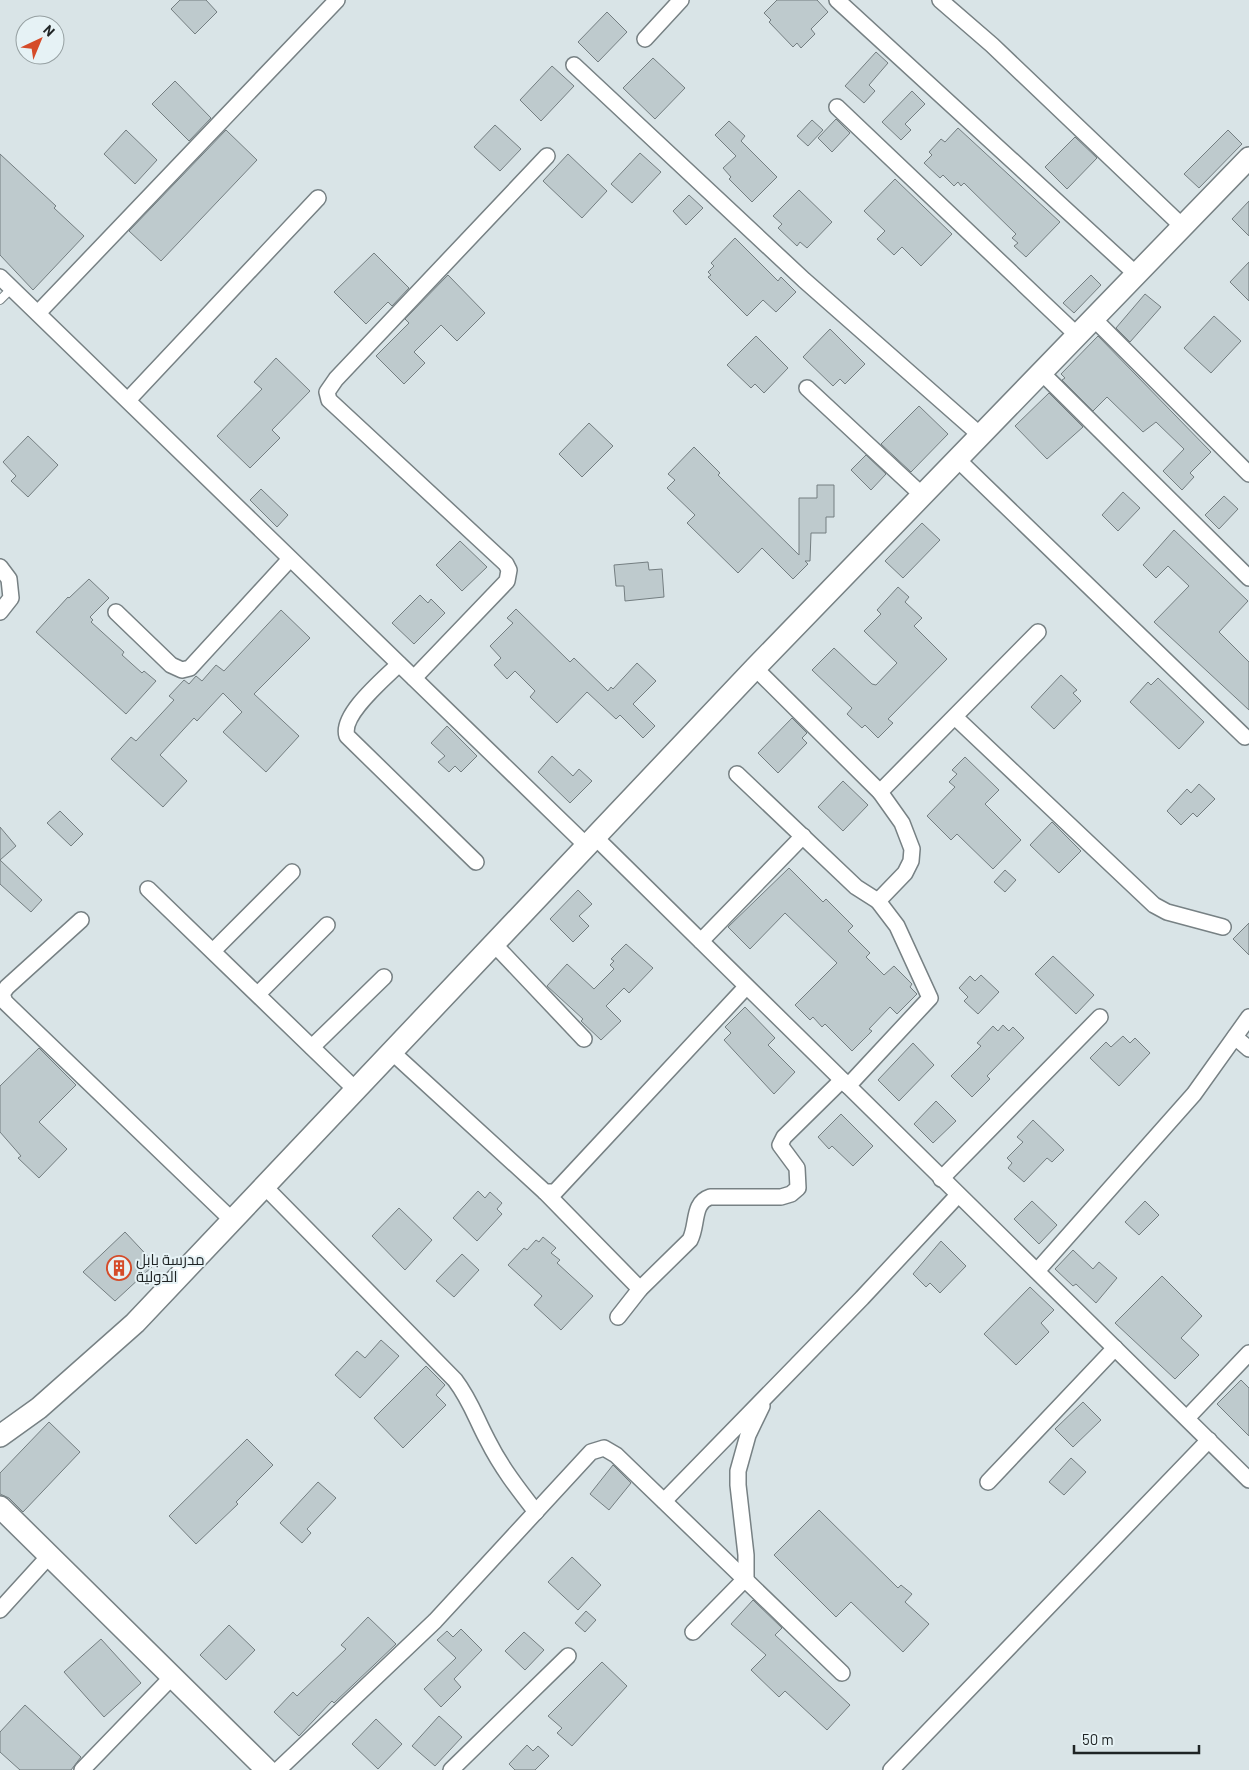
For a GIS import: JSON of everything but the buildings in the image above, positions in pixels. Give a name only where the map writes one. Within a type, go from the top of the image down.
[{"type":"main road","points":[[0,1436],[38,1408],[135,1323],[921,494],[1182,226],[1246,167]]},
{"type":"main road","points":[[0,1507],[267,1770]]},
{"type":"street","points":[[38,313],[337,0]]},
{"type":"street","points":[[645,39],[681,0]]},
{"type":"street","points":[[837,0],[1136,274]]},
{"type":"street","points":[[940,0],[1006,58],[1182,226]]},
{"type":"street","points":[[574,65],[804,280],[979,434]]},
{"type":"street","points":[[837,106],[1077,334]]},
{"type":"street","points":[[414,678],[507,581],[509,570],[506,564],[329,400],[327,392],[336,380],[547,156]]},
{"type":"street","points":[[128,400],[318,198]]},
{"type":"street","points":[[0,276],[399,664],[701,941],[1249,1480]]},
{"type":"street","points":[[1093,318],[1249,474]]},
{"type":"street","points":[[1041,372],[1249,578]]},
{"type":"street","points":[[807,388],[921,494]]},
{"type":"street","points":[[956,458],[1245,737]]},
{"type":"street","points":[[116,612],[171,665],[182,670],[190,668],[290,558]]},
{"type":"street","points":[[0,567],[9,579],[11,598],[0,612]]},
{"type":"street","points":[[880,792],[1038,632]]},
{"type":"street","points":[[399,664],[353,712],[345,726],[346,736],[476,862]]},
{"type":"street","points":[[755,668],[880,792],[902,822],[912,849],[911,860],[906,873],[878,901]]},
{"type":"street","points":[[955,717],[1154,905],[1167,912],[1223,927]]},
{"type":"street","points":[[618,1317],[640,1289],[690,1240],[695,1230],[698,1206],[703,1200],[710,1197],[781,1197],[791,1194],[798,1188],[797,1168],[780,1145],[784,1137],[845,1083],[930,998],[897,926],[878,901],[856,887],[737,774]]},
{"type":"street","points":[[701,941],[803,836]]},
{"type":"street","points":[[214,951],[292,872]]},
{"type":"street","points":[[148,889],[356,1090]]},
{"type":"street","points":[[81,920],[7,987],[2,994],[3,1004],[233,1221]]},
{"type":"street","points":[[258,994],[326,926]]},
{"type":"street","points":[[494,944],[584,1039]]},
{"type":"street","points":[[312,1047],[384,977]]},
{"type":"street","points":[[545,1192],[556,1192],[564,1186],[746,987]]},
{"type":"street","points":[[941,1179],[1100,1016]]},
{"type":"street","points":[[1037,1271],[1194,1094],[1249,1017]]},
{"type":"street","points":[[1235,1037],[1249,1050]]},
{"type":"street","points":[[393,1053],[545,1192],[640,1289]]},
{"type":"street","points":[[265,1187],[455,1380],[468,1398],[499,1461],[515,1487],[536,1512]]},
{"type":"street","points":[[664,1501],[862,1298],[958,1195]]},
{"type":"street","points":[[988,1482],[1115,1348]]},
{"type":"street","points":[[1187,1418],[1249,1352]]},
{"type":"street","points":[[693,1632],[746,1578],[746,1555],[738,1471],[755,1417],[773,1388]]},
{"type":"street","points":[[890,1770],[1208,1440]]},
{"type":"street","points":[[278,1770],[435,1621],[591,1452],[604,1448],[616,1455],[842,1672]]},
{"type":"street","points":[[0,1610],[50,1556]]},
{"type":"street","points":[[451,1770],[568,1656]]},
{"type":"street","points":[[82,1770],[172,1676]]},
{"type":"lane","points":[[0,300],[12,288]]},
{"type":"place","name":"مدرسة بابل الدولية","points":[[119,1268]]}]
